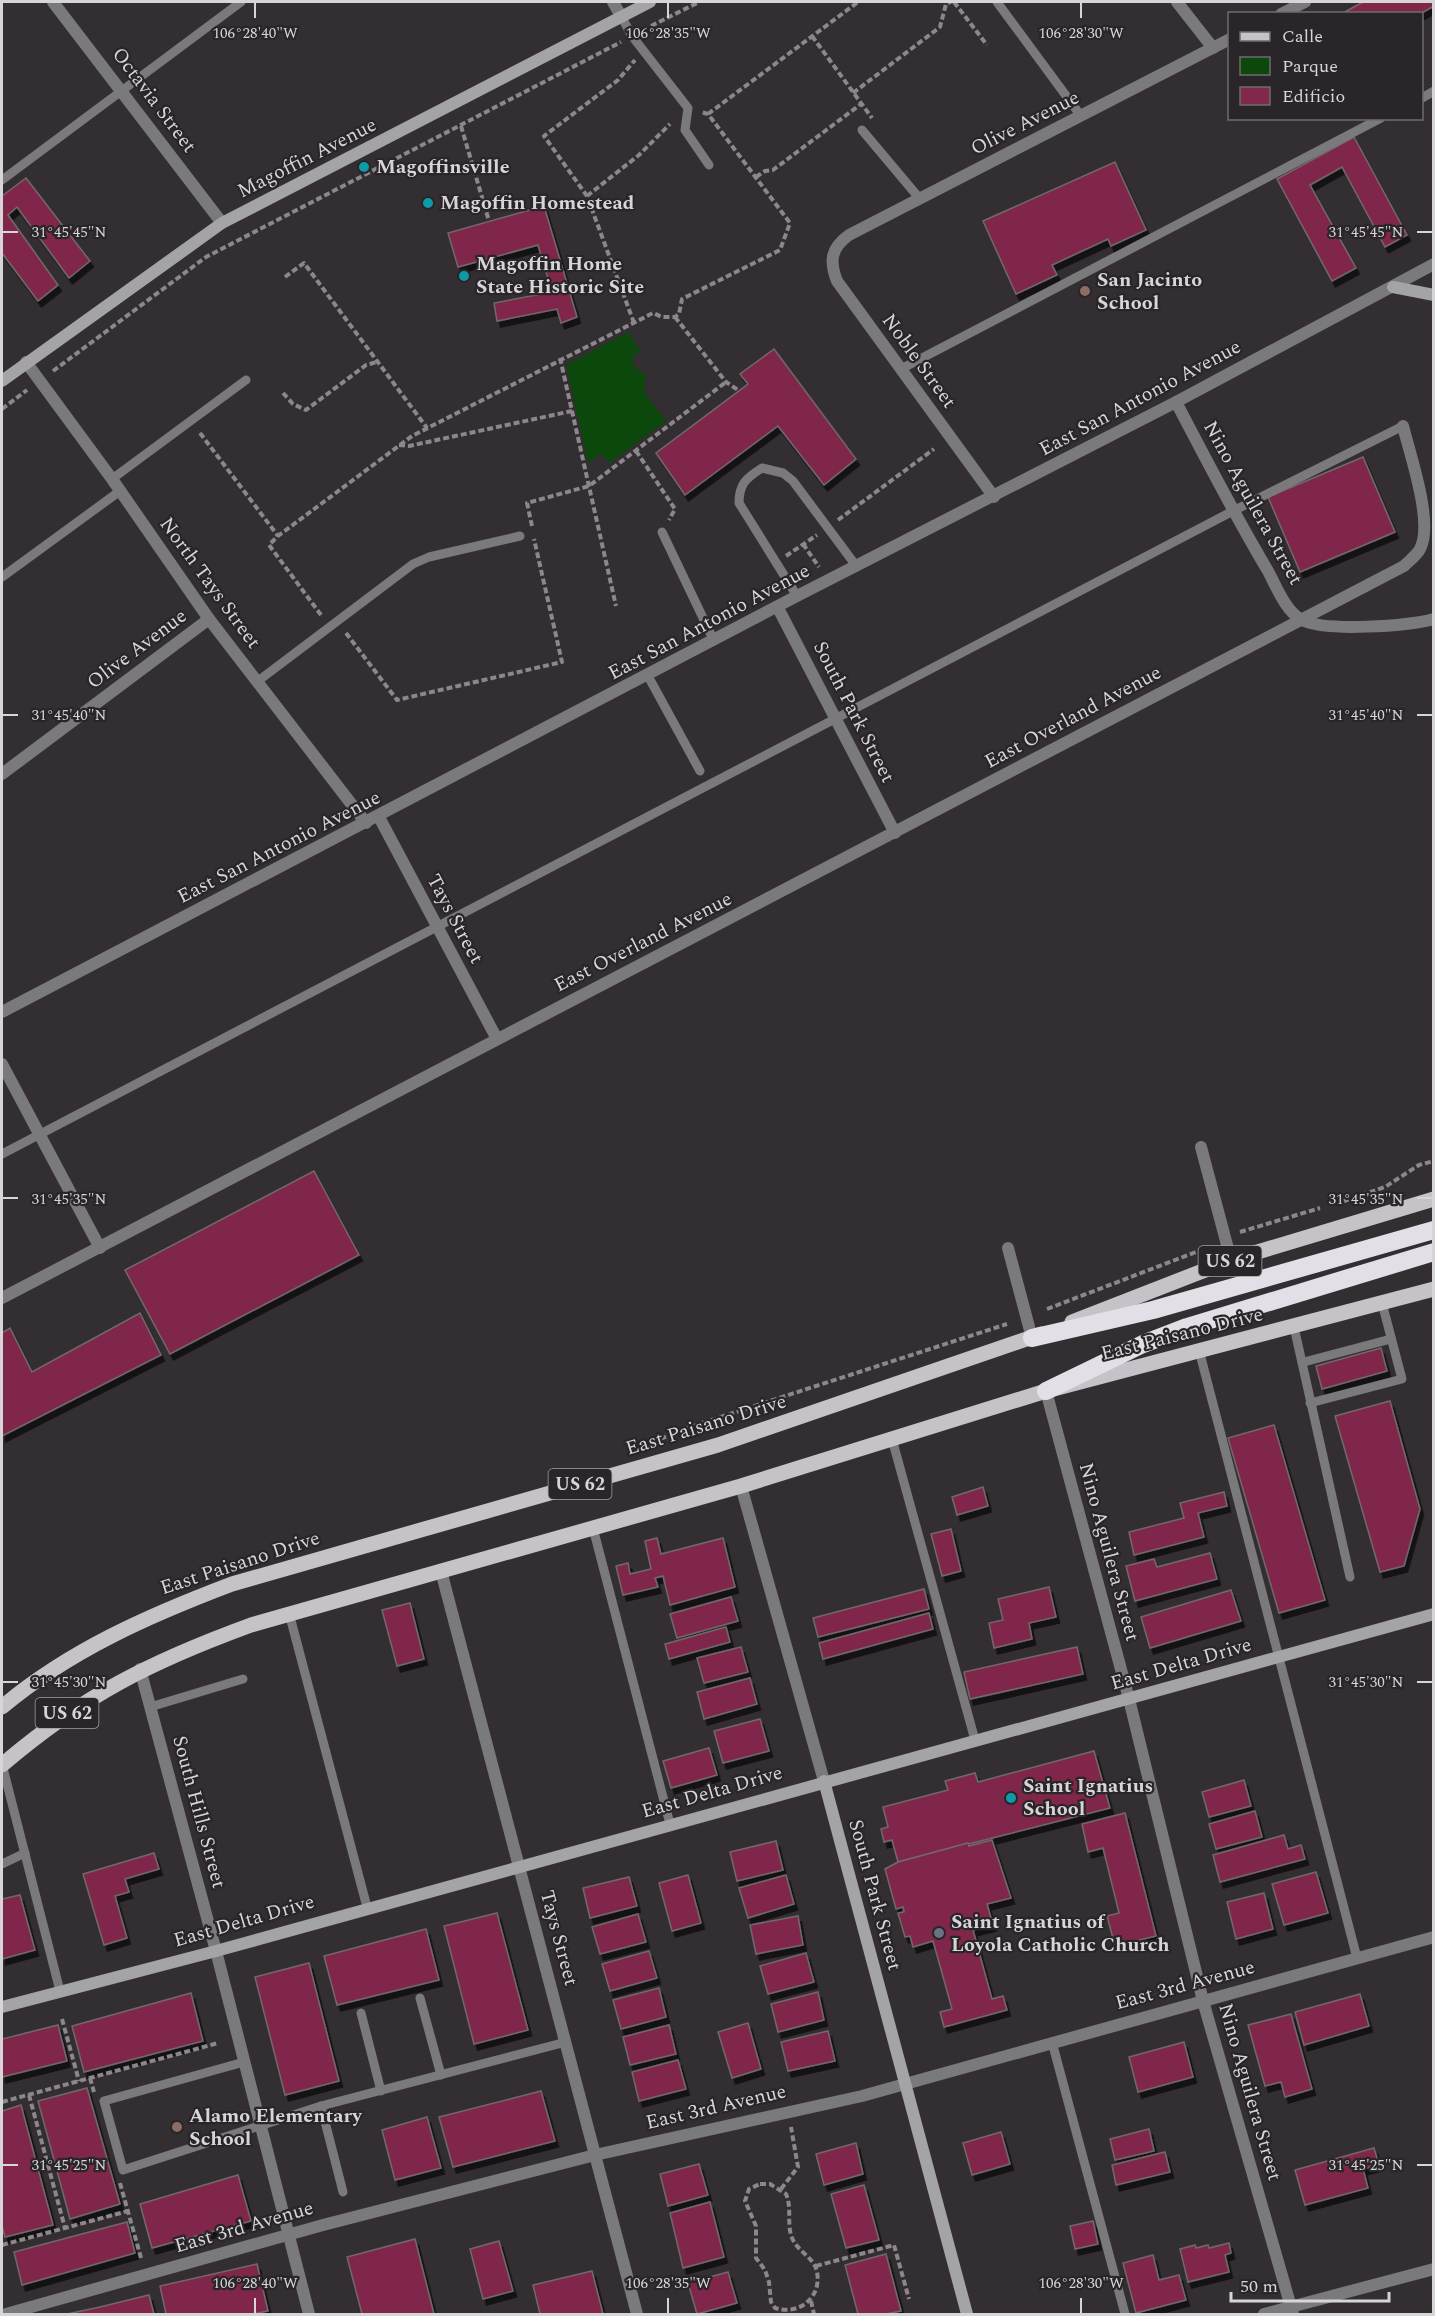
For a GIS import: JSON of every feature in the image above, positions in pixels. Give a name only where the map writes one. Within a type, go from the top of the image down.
[{"type":"highway","points":[[1032,1338],[1153,1310],[1434,1230]]},
{"type":"highway","points":[[1046,1391],[1143,1344],[1186,1327],[1434,1252]]},
{"type":"main road","name":"East Paisano Drive","points":[[2,1707],[79,1652],[160,1611],[232,1584],[718,1445],[1032,1338],[1231,1260],[1434,1199]]},
{"type":"main road","name":"East Paisano Drive","points":[[2,1765],[78,1705],[140,1670],[180,1651],[289,1613],[741,1486],[1046,1391],[1434,1289]]},
{"type":"street","name":"Octavia Street","points":[[53,2],[222,223]]},
{"type":"street","points":[[613,2],[621,16]]},
{"type":"street","name":"Magoffin Avenue","points":[[2,381],[222,223],[650,2]]},
{"type":"street","points":[[1177,2],[1213,48]]},
{"type":"street","points":[[1285,12],[1305,2]]},
{"type":"street","name":"Olive Avenue","points":[[838,243],[849,235],[1228,40]]},
{"type":"street","name":"Noble Street","points":[[838,243],[831,258],[837,281],[994,497]]},
{"type":"street","name":"East San Antonio Avenue","points":[[2,1012],[379,817],[797,596],[1176,402],[1393,288],[1434,264]]},
{"type":"street","points":[[1393,288],[1434,295]]},
{"type":"street","name":"North Tays Street","points":[[26,362],[112,479],[209,619],[366,823]]},
{"type":"street","name":"Nino Aguilera Street","points":[[1176,402],[1233,511],[1287,603],[1301,619]]},
{"type":"street","name":"East Overland Avenue","points":[[2,1298],[1404,566],[1420,549],[1424,533],[1424,516],[1403,426]]},
{"type":"street","name":"South Park Street","points":[[778,608],[895,833]]},
{"type":"street","name":"Olive Avenue","points":[[2,774],[209,619]]},
{"type":"street","points":[[1301,619],[1327,626],[1418,623],[1434,619]]},
{"type":"street","name":"Tays Street","points":[[379,817],[497,1039]]},
{"type":"street","points":[[2,1064],[100,1248]]},
{"type":"street","points":[[1201,1147],[1231,1260]]},
{"type":"street","points":[[1008,1248],[1032,1338]]},
{"type":"street","name":"Nino Aguilera Street","points":[[1046,1391],[1129,1699],[1203,2001],[1292,2311]]},
{"type":"street","name":"South Park Street","points":[[741,1486],[824,1781],[967,2314]]},
{"type":"street","name":"Tays Street","points":[[441,1571],[637,2314]]},
{"type":"street","name":"East Delta Drive","points":[[2,2007],[216,1951],[367,1907],[520,1867],[1434,1614]]},
{"type":"street","name":"South Hills Street","points":[[140,1670],[216,1951],[309,2314]]},
{"type":"street","name":"East 3rd Avenue","points":[[6,2314],[288,2235],[595,2154],[905,2084],[1434,1937]]},
{"type":"street","points":[[1264,2314],[1292,2311],[1434,2269]]},
{"type":"lane","points":[[2,180],[241,2]]},
{"type":"lane","points":[[997,2],[1081,116]]},
{"type":"lane","points":[[621,16],[632,36],[686,105],[685,130],[708,165]]},
{"type":"lane","points":[[901,369],[1378,120]]},
{"type":"lane","points":[[862,130],[920,199]]},
{"type":"lane","points":[[112,479],[246,380]]},
{"type":"lane","points":[[2,1154],[436,925],[836,720],[1233,511],[1403,426]]},
{"type":"lane","points":[[797,596],[739,502],[739,487],[748,477],[762,468],[783,473],[793,481],[857,567]]},
{"type":"lane","points":[[2,578],[120,491]]},
{"type":"lane","points":[[662,532],[714,641]]},
{"type":"lane","points":[[258,681],[413,564],[429,557],[520,536]]},
{"type":"lane","points":[[648,676],[700,771]]},
{"type":"lane","points":[[1310,1403],[1402,1379],[1382,1304]]},
{"type":"lane","points":[[1294,1327],[1304,1362],[1310,1403],[1350,1577]]},
{"type":"lane","points":[[1304,1362],[1337,1357],[1373,1347],[1391,1339]]},
{"type":"lane","points":[[1199,1350],[1357,1958]]},
{"type":"lane","points":[[1379,1374],[1382,1384]]},
{"type":"lane","points":[[1343,1383],[1346,1394]]},
{"type":"lane","points":[[892,1439],[975,1740]]},
{"type":"lane","points":[[593,1528],[670,1824]]},
{"type":"lane","points":[[289,1613],[367,1907]]},
{"type":"lane","points":[[150,1707],[243,1679]]},
{"type":"lane","points":[[2,1765],[60,1991]]},
{"type":"lane","points":[[2,1864],[25,1853]]},
{"type":"lane","points":[[420,1998],[441,2075]]},
{"type":"lane","points":[[361,2013],[381,2091]]},
{"type":"lane","points":[[244,2062],[104,2101],[123,2170],[262,2127],[321,2106],[566,2042]]},
{"type":"lane","points":[[1052,2042],[1125,2314]]},
{"type":"lane","points":[[321,2106],[343,2192]]},
{"type":"path","points":[[2,409],[206,257],[699,2]]},
{"type":"path","points":[[708,114],[858,2]]},
{"type":"path","points":[[853,93],[940,27],[946,4],[952,2],[987,45]]},
{"type":"path","points":[[812,36],[875,122]]},
{"type":"path","points":[[634,323],[587,196],[543,136],[618,80],[622,71],[644,51]]},
{"type":"path","points":[[756,177],[765,171],[773,170],[861,104]]},
{"type":"path","points":[[321,616],[268,545],[278,536],[398,445],[427,428],[560,358],[653,313],[662,317],[675,317],[679,314],[682,299],[780,250],[790,223],[708,114],[686,105],[674,110],[669,126],[639,155],[587,196]]},
{"type":"path","points":[[461,126],[489,221]]},
{"type":"path","points":[[285,277],[304,263],[427,428]]},
{"type":"path","points":[[675,317],[726,382],[738,390]]},
{"type":"path","points":[[560,358],[616,606]]},
{"type":"path","points":[[283,393],[293,404],[306,410],[366,365],[377,362]]},
{"type":"path","points":[[344,631],[397,700],[562,662],[526,503],[589,486],[726,382]]},
{"type":"path","points":[[398,445],[409,446],[572,411]]},
{"type":"path","points":[[200,433],[278,536]]},
{"type":"path","points":[[776,563],[828,528],[934,449]]},
{"type":"path","points":[[636,451],[675,510],[662,532]]},
{"type":"path","points":[[803,544],[819,567]]},
{"type":"path","points":[[1344,1201],[1384,1187],[1419,1165],[1434,1161]]},
{"type":"path","points":[[1240,1232],[1320,1208]]},
{"type":"path","points":[[1047,1309],[1209,1247]]},
{"type":"path","points":[[652,1442],[699,1424],[1007,1324]]},
{"type":"path","points":[[62,2019],[79,2081]]},
{"type":"path","points":[[2,2102],[218,2043]]},
{"type":"path","points":[[29,2095],[65,2228]]},
{"type":"path","points":[[781,2189],[798,2167],[788,2111]]},
{"type":"path","points":[[811,2301],[793,2310],[775,2308],[771,2302],[770,2282],[756,2258],[756,2226],[747,2208],[746,2194],[753,2186],[760,2184],[781,2189],[789,2200],[788,2221],[794,2242],[816,2265],[819,2281],[811,2301],[814,2314]]},
{"type":"path","points":[[2,2245],[128,2211]]},
{"type":"path","points":[[816,2265],[894,2245],[909,2299]]},
{"type":"green space","points":[[628,332],[641,353],[636,353],[632,358],[635,368],[646,374],[644,392],[666,421],[610,463],[601,454],[588,463],[566,365]]},
{"type":"building","points":[[1363,2],[1434,2],[1434,6],[1423,12],[1345,12]]},
{"type":"building","points":[[1354,137],[1407,235],[1385,247],[1342,167],[1310,185],[1356,268],[1332,281],[1277,179]]},
{"type":"building","points":[[1115,162],[1146,230],[1111,246],[1108,239],[1052,265],[1057,275],[1016,294],[983,221]]},
{"type":"building","points":[[26,178],[90,261],[69,278],[17,207],[8,215],[58,285],[38,301],[2,253],[2,196]]},
{"type":"building","points":[[544,206],[577,317],[561,323],[557,309],[497,321],[494,303],[552,292],[538,245],[458,267],[448,233]]},
{"type":"building","points":[[774,349],[856,459],[824,485],[778,426],[685,495],[656,453],[748,384],[740,374]]},
{"type":"building","points":[[1363,457],[1395,532],[1300,572],[1268,497]]},
{"type":"building","points":[[314,1171],[359,1255],[170,1354],[125,1270]]},
{"type":"building","points":[[140,1313],[161,1355],[2,1436],[2,1333],[10,1328],[32,1372]]},
{"type":"building","points":[[1381,1348],[1387,1371],[1322,1389],[1316,1366]]},
{"type":"building","points":[[1390,1401],[1420,1509],[1404,1566],[1380,1572],[1335,1416]]},
{"type":"building","points":[[1274,1425],[1325,1600],[1279,1613],[1228,1438]]},
{"type":"building","points":[[983,1487],[988,1506],[957,1515],[952,1497]]},
{"type":"building","points":[[1224,1492],[1227,1506],[1198,1513],[1204,1537],[1134,1555],[1129,1532],[1184,1518],[1180,1503]]},
{"type":"building","points":[[951,1529],[961,1571],[942,1576],[931,1534]]},
{"type":"building","points":[[657,1538],[661,1554],[723,1538],[735,1587],[670,1605],[663,1576],[655,1578],[658,1587],[623,1595],[616,1566],[628,1563],[630,1574],[651,1569],[645,1541]]},
{"type":"building","points":[[1210,1553],[1217,1579],[1135,1601],[1126,1566],[1154,1559],[1157,1567]]},
{"type":"building","points":[[1049,1587],[1056,1617],[1029,1623],[1032,1639],[994,1648],[989,1623],[1003,1620],[998,1599]]},
{"type":"building","points":[[924,1589],[929,1609],[818,1637],[813,1618]]},
{"type":"building","points":[[1231,1590],[1241,1621],[1150,1648],[1141,1617]]},
{"type":"building","points":[[731,1597],[738,1621],[677,1638],[670,1614]]},
{"type":"building","points":[[410,1603],[424,1659],[397,1666],[382,1610]]},
{"type":"building","points":[[929,1613],[933,1629],[823,1659],[819,1643]]},
{"type":"building","points":[[726,1627],[730,1642],[669,1659],[665,1644]]},
{"type":"building","points":[[741,1647],[748,1672],[704,1683],[697,1658]]},
{"type":"building","points":[[1077,1647],[1083,1674],[970,1699],[964,1672]]},
{"type":"building","points":[[750,1678],[757,1704],[704,1719],[697,1692]]},
{"type":"building","points":[[760,1719],[769,1751],[723,1763],[714,1731]]},
{"type":"building","points":[[709,1748],[717,1775],[671,1788],[663,1761]]},
{"type":"building","name":"Saint Ignatius School","points":[[1094,1751],[1110,1808],[898,1862],[892,1840],[884,1842],[881,1829],[888,1827],[883,1807],[948,1790],[945,1781],[975,1773],[978,1782]]},
{"type":"building","points":[[1244,1780],[1251,1806],[1209,1817],[1202,1792]]},
{"type":"building","points":[[1255,1811],[1262,1837],[1216,1849],[1209,1824]]},
{"type":"building","points":[[1125,1813],[1156,1936],[1115,1946],[1107,1916],[1119,1913],[1103,1848],[1088,1852],[1082,1824]]},
{"type":"building","points":[[1284,1835],[1288,1849],[1301,1845],[1305,1859],[1220,1882],[1213,1855]]},
{"type":"building","name":"Saint Ignatius of Loyola Catholic Church","points":[[992,1840],[1011,1898],[987,1904],[993,1925],[973,1930],[992,1999],[1003,1996],[1007,2010],[944,2027],[940,2012],[952,2009],[933,1941],[913,1947],[910,1936],[905,1937],[898,1913],[904,1912],[903,1907],[896,1909],[885,1869],[898,1862],[968,1843],[969,1846]]},
{"type":"building","points":[[776,1841],[783,1870],[737,1881],[730,1852]]},
{"type":"building","points":[[154,1853],[159,1869],[125,1879],[129,1892],[115,1896],[127,1938],[104,1945],[83,1874]]},
{"type":"building","points":[[1316,1872],[1328,1913],[1284,1925],[1272,1884]]},
{"type":"building","points":[[688,1875],[701,1923],[672,1931],[659,1883]]},
{"type":"building","points":[[786,1875],[794,1904],[748,1918],[739,1888]]},
{"type":"building","points":[[629,1877],[637,1906],[590,1918],[583,1888]]},
{"type":"building","points":[[1264,1893],[1273,1929],[1236,1939],[1227,1902]]},
{"type":"building","points":[[20,1895],[35,1950],[2,1959],[2,1899]]},
{"type":"building","points":[[497,1913],[528,2030],[474,2044],[444,1926]]},
{"type":"building","points":[[638,1914],[646,1942],[600,1954],[592,1927]]},
{"type":"building","points":[[798,1916],[803,1945],[756,1954],[750,1925]]},
{"type":"building","points":[[426,1929],[439,1980],[337,2005],[324,1956]]},
{"type":"building","points":[[649,1951],[657,1978],[610,1991],[602,1964]]},
{"type":"building","points":[[806,1953],[814,1982],[768,1994],[760,1966]]},
{"type":"building","points":[[309,1963],[339,2081],[285,2095],[255,1977]]},
{"type":"building","points":[[659,1988],[666,2017],[621,2029],[613,2000]]},
{"type":"building","points":[[818,1992],[824,2020],[778,2032],[771,2004]]},
{"type":"building","points":[[191,1993],[203,2041],[84,2072],[72,2026]]},
{"type":"building","points":[[1360,1994],[1369,2026],[1304,2045],[1295,2012]]},
{"type":"building","points":[[1291,2014],[1312,2089],[1285,2097],[1281,2082],[1265,2086],[1248,2025]]},
{"type":"building","points":[[748,2023],[761,2069],[732,2078],[718,2032]]},
{"type":"building","points":[[58,2025],[67,2061],[2,2077],[2,2039]]},
{"type":"building","points":[[669,2025],[676,2054],[630,2065],[623,2037]]},
{"type":"building","points":[[828,2031],[835,2061],[788,2071],[781,2042]]},
{"type":"building","points":[[1184,2042],[1193,2077],[1138,2092],[1129,2057]]},
{"type":"building","points":[[678,2060],[686,2089],[639,2101],[632,2072]]},
{"type":"building","points":[[87,2088],[120,2204],[70,2219],[38,2101]]},
{"type":"building","points":[[541,2091],[555,2141],[453,2167],[439,2117]]},
{"type":"building","points":[[21,2105],[53,2225],[5,2237],[2,2226],[2,2111]]},
{"type":"building","points":[[427,2117],[441,2168],[395,2180],[382,2130]]},
{"type":"building","points":[[1149,2129],[1154,2151],[1115,2160],[1110,2139]]},
{"type":"building","points":[[1001,2132],[1010,2164],[972,2175],[963,2143]]},
{"type":"building","points":[[856,2143],[863,2174],[824,2185],[816,2154]]},
{"type":"building","points":[[1374,2148],[1379,2165],[1363,2169],[1368,2188],[1305,2205],[1295,2170]]},
{"type":"building","points":[[1165,2152],[1170,2172],[1116,2185],[1112,2165]]},
{"type":"building","points":[[699,2164],[708,2195],[668,2206],[660,2174]]},
{"type":"building","points":[[238,2175],[251,2221],[152,2248],[140,2204]]},
{"type":"building","points":[[864,2185],[879,2240],[846,2248],[831,2194]]},
{"type":"building","points":[[710,2202],[724,2257],[683,2268],[670,2213]]},
{"type":"building","points":[[1093,2221],[1098,2244],[1075,2249],[1070,2226]]},
{"type":"building","points":[[127,2222],[135,2253],[22,2285],[14,2252]]},
{"type":"building","points":[[415,2239],[434,2314],[362,2314],[347,2257]]},
{"type":"building","points":[[499,2241],[513,2291],[483,2299],[470,2249]]},
{"type":"building","points":[[1229,2243],[1231,2253],[1225,2255],[1229,2272],[1188,2282],[1180,2249],[1195,2245],[1196,2248],[1208,2245],[1209,2248]]},
{"type":"building","points":[[886,2254],[901,2311],[886,2314],[858,2314],[845,2265]]},
{"type":"building","points":[[1153,2255],[1159,2280],[1179,2275],[1186,2300],[1136,2313],[1123,2263]]},
{"type":"building","points":[[257,2264],[268,2311],[253,2314],[166,2314],[160,2286]]},
{"type":"building","points":[[592,2271],[603,2314],[540,2314],[533,2285]]},
{"type":"building","points":[[728,2272],[737,2303],[697,2314],[688,2283]]},
{"type":"building","points":[[149,2295],[154,2314],[67,2314],[100,2307]]},
{"type":"place","name":"Magoffinsville","points":[[364,167]]},
{"type":"place","name":"Magoffin Homestead","points":[[428,203]]},
{"type":"place","name":"Magoffin Home State Historic Site","points":[[464,276]]},
{"type":"place","name":"San Jacinto School","points":[[1085,291]]},
{"type":"place","name":"Saint Ignatius School","points":[[1011,1798]]},
{"type":"place","name":"Saint Ignatius of Loyola Catholic Church","points":[[939,1933]]},
{"type":"place","name":"Alamo Elementary School","points":[[177,2127]]}]
